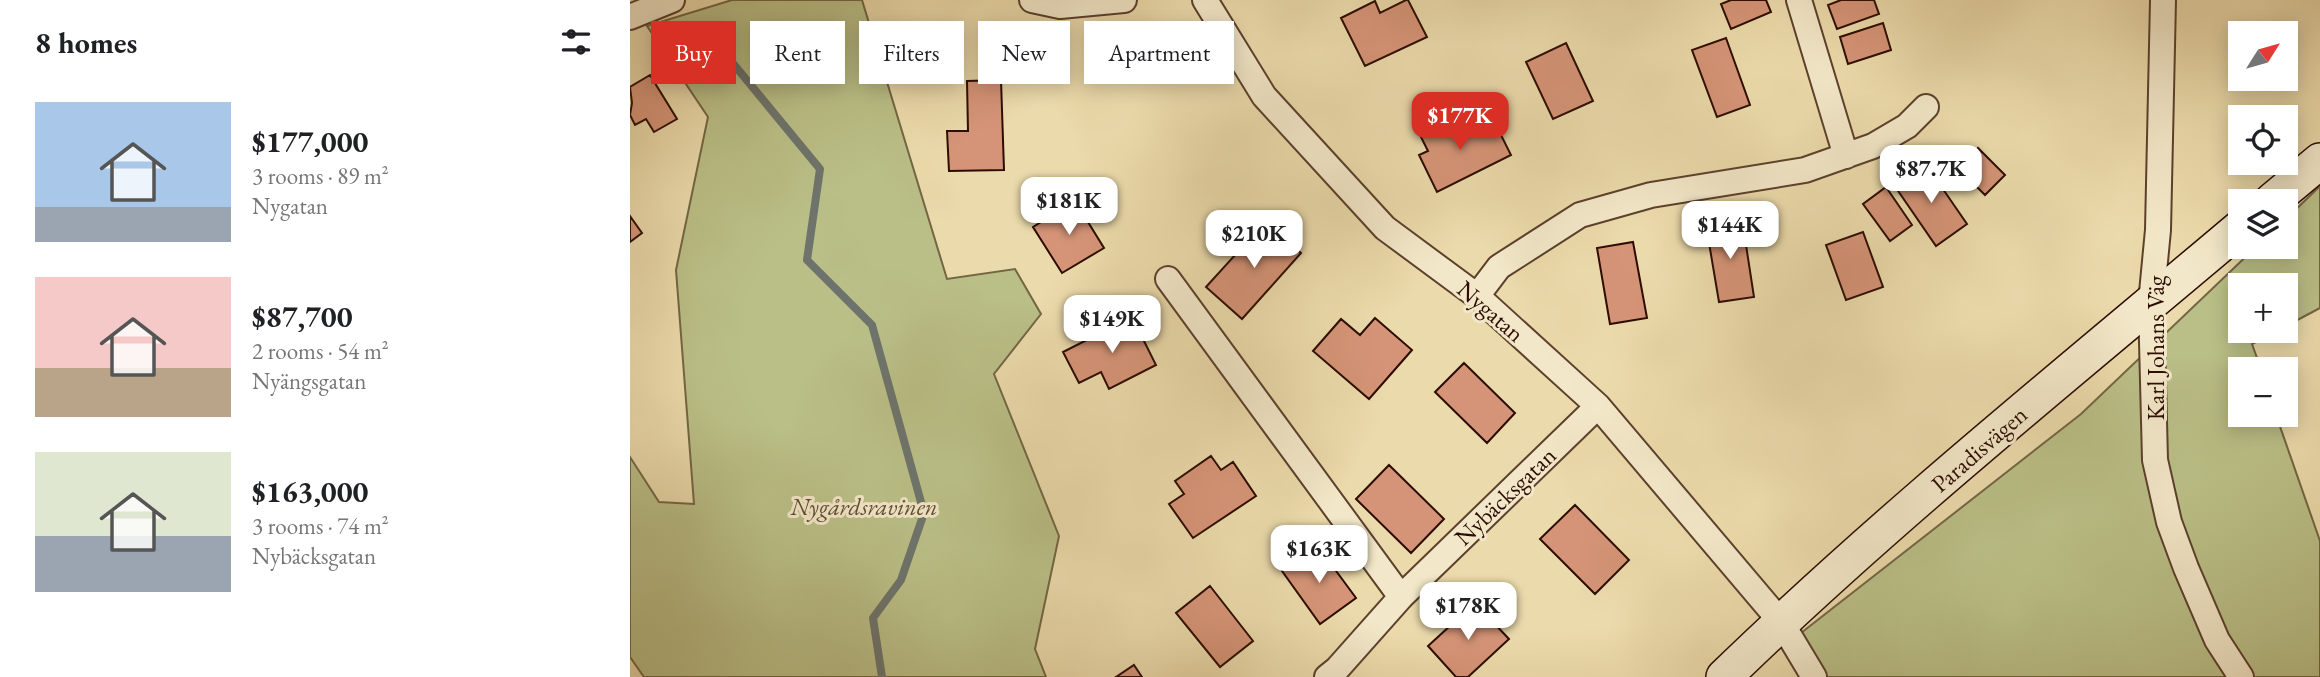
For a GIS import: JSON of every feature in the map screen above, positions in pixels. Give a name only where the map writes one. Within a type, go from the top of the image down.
[{"type":"street","points":[[630,17],[672,0]]},
{"type":"street","points":[[1032,0],[1060,6],[1124,0]]},
{"type":"street","name":"Nygatan","points":[[1205,0],[1264,96],[1385,228],[1477,296],[1598,406],[1781,622],[1814,677]]},
{"type":"street","points":[[1799,0],[1846,156]]},
{"type":"street","name":"Karl Johans Väg","points":[[2163,0],[2158,230],[2151,303],[2155,460],[2169,522],[2217,640],[2241,677]]},
{"type":"street","points":[[1477,296],[1499,267],[1580,215],[1651,195],[1805,170],[1873,146],[1907,126],[1926,107]]},
{"type":"street","points":[[2286,189],[2320,160]]},
{"type":"street","name":"Paradisvägen","points":[[1724,677],[1869,543],[2228,238]]},
{"type":"street","points":[[1168,279],[1401,597]]},
{"type":"street","name":"Nybäcksgatan","points":[[1327,677],[1401,597],[1598,406]]},
{"type":"green space","name":"Nygårdsravinen","points":[[732,0],[862,0],[868,21],[859,21],[859,84],[888,84],[947,279],[1015,269],[1041,314],[994,374],[1059,536],[1035,649],[1046,677],[644,677],[630,657],[630,457],[659,502],[694,504],[676,270],[708,117],[686,84],[736,84],[736,21],[663,21]]},
{"type":"green space","points":[[2320,186],[2320,308],[2298,320],[2298,273],[2229,273],[2243,259],[2298,259],[2298,207]]},
{"type":"green space","points":[[2228,274],[2228,343],[2254,343],[2257,357],[2228,357],[2228,427],[2280,427],[2320,541],[2320,677],[1827,677],[1801,633],[2081,414]]},
{"type":"building","points":[[1406,0],[1427,37],[1365,66],[1341,18],[1375,1],[1380,13]]},
{"type":"building","points":[[1731,0],[1766,0],[1771,12],[1731,29],[1721,4]]},
{"type":"building","points":[[1841,0],[1874,0],[1879,14],[1837,29],[1828,5]]},
{"type":"building","points":[[1883,23],[1891,50],[1848,64],[1840,37]]},
{"type":"building","points":[[1726,38],[1750,105],[1717,117],[1692,50]]},
{"type":"building","points":[[1566,43],[1593,101],[1553,119],[1526,62]]},
{"type":"building","points":[[650,75],[651,84],[656,84],[677,119],[654,132],[646,119],[635,125],[630,115],[630,87]]},
{"type":"building","points":[[967,81],[1001,84],[1004,170],[949,171],[947,131],[968,131]]},
{"type":"building","points":[[1445,117],[1456,139],[1494,121],[1511,155],[1437,192],[1419,155],[1428,151],[1418,131]]},
{"type":"building","points":[[1978,148],[2005,175],[1985,195],[1958,168]]},
{"type":"building","points":[[1925,163],[1967,224],[1936,246],[1894,185]]},
{"type":"building","points":[[1886,187],[1912,225],[1890,241],[1863,204]]},
{"type":"building","points":[[1075,201],[1104,248],[1062,273],[1033,227]]},
{"type":"building","points":[[630,216],[642,233],[630,242]]},
{"type":"building","points":[[1742,219],[1754,297],[1719,302],[1706,225]]},
{"type":"building","points":[[1266,221],[1301,253],[1242,319],[1206,287]]},
{"type":"building","points":[[1863,232],[1883,287],[1846,300],[1826,245]]},
{"type":"building","points":[[1633,242],[1647,318],[1610,324],[1597,248]]},
{"type":"building","points":[[1132,317],[1156,365],[1109,389],[1101,372],[1079,383],[1063,352]]},
{"type":"building","points":[[1375,318],[1412,350],[1369,399],[1313,351],[1341,319],[1360,335]]},
{"type":"building","points":[[1464,363],[1515,413],[1487,443],[1435,392]]},
{"type":"building","points":[[1211,456],[1221,470],[1233,462],[1256,496],[1193,538],[1169,504],[1184,494],[1175,481]]},
{"type":"building","points":[[1389,465],[1444,519],[1411,553],[1356,499]]},
{"type":"building","points":[[1575,505],[1629,560],[1595,594],[1540,539]]},
{"type":"building","points":[[1317,545],[1356,598],[1320,624],[1282,571]]},
{"type":"building","points":[[1210,586],[1253,641],[1220,667],[1176,613]]},
{"type":"building","points":[[1475,603],[1509,639],[1468,677],[1456,677],[1428,646]]},
{"type":"building","points":[[1134,665],[1142,677],[1116,677]]},
{"type":"waterway","points":[[736,67],[820,169],[807,260],[872,325],[924,513],[901,580],[873,618],[882,677]]}]
